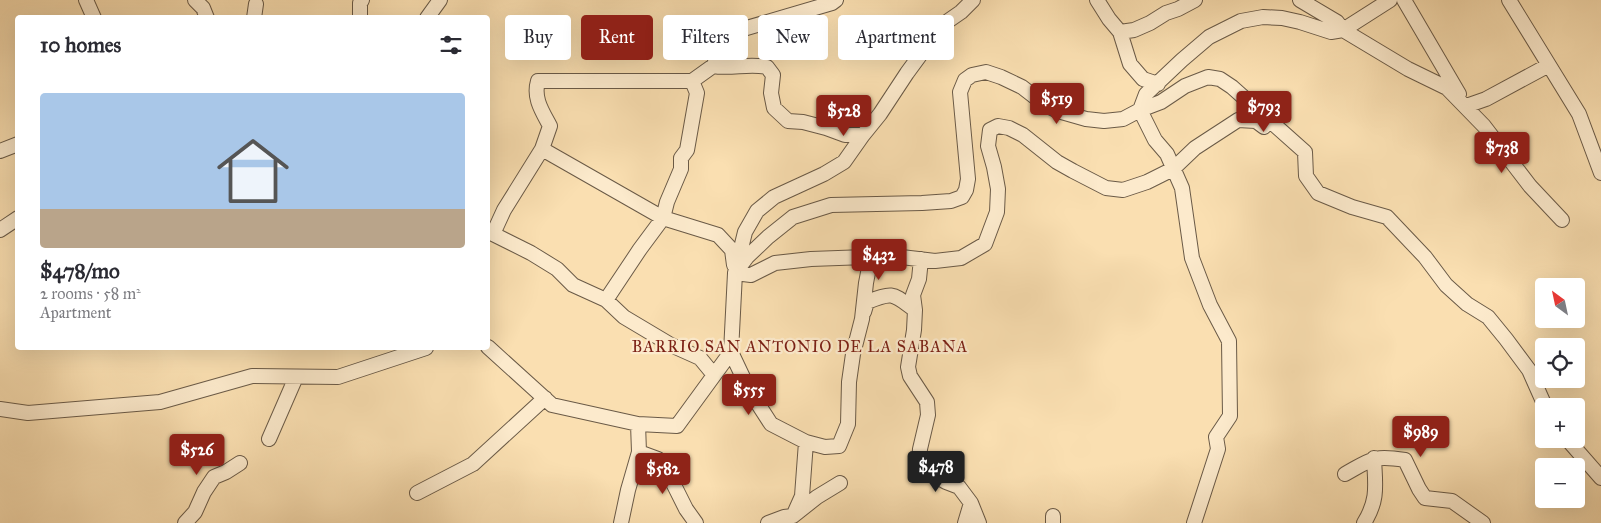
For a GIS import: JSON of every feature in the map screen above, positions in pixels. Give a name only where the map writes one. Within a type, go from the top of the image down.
[{"type":"street","points":[[86,0],[93,15]]},
{"type":"street","points":[[195,0],[203,8],[205,15]]},
{"type":"street","points":[[360,15],[360,3],[362,0]]},
{"type":"street","points":[[429,15],[440,0]]},
{"type":"street","points":[[714,375],[700,358],[671,345],[624,317],[606,300],[574,286],[557,269],[531,253],[490,233],[542,149],[550,126],[539,105],[536,88],[538,81],[692,81],[713,66],[733,32],[832,3],[836,0]]},
{"type":"street","points":[[915,310],[896,295],[885,295],[867,302],[853,354],[849,382],[848,424],[839,446],[825,447],[806,442],[771,424],[749,390],[731,352],[735,273],[744,232],[756,211],[774,196],[824,174],[844,162],[880,114],[929,42],[948,20],[961,12],[973,0]]},
{"type":"street","points":[[1097,0],[1108,19],[1120,32],[1130,64],[1143,79],[1158,84]]},
{"type":"street","points":[[1300,0],[1336,22],[1343,30],[1408,69],[1447,88],[1484,126],[1530,186],[1562,220]]},
{"type":"street","points":[[1194,523],[1218,449],[1216,437],[1230,416],[1229,341],[1210,304],[1192,258],[1182,188],[1167,154],[1155,140],[1140,110],[1146,94],[1182,60],[1209,37],[1241,21],[1263,17],[1300,22],[1331,32],[1343,30],[1390,0]]},
{"type":"street","points":[[1404,0],[1466,106]]},
{"type":"street","points":[[1509,0],[1579,114],[1601,173]]},
{"type":"street","points":[[1120,32],[1134,30],[1193,1]]},
{"type":"street","points":[[713,66],[726,68],[759,65],[767,67],[773,75],[771,93],[774,108],[788,121],[803,122],[845,135],[863,135]]},
{"type":"street","points":[[1466,106],[1486,99],[1549,65]]},
{"type":"street","points":[[735,273],[747,257],[793,217],[831,204],[922,203],[951,201],[962,197],[966,190],[968,179],[960,92],[965,80],[972,75],[986,72],[1001,77],[1022,87],[1044,104],[1058,111],[1104,122],[1123,119],[1161,102],[1185,86],[1208,77],[1220,79],[1232,87],[1306,152],[1306,176],[1318,193],[1352,207],[1387,217],[1425,257],[1446,285],[1467,304],[1488,317],[1506,338],[1529,370],[1541,398]]},
{"type":"street","points":[[606,300],[663,218],[667,202],[681,169],[681,158],[687,150],[697,92],[692,81]]},
{"type":"street","points":[[735,273],[752,275],[775,263],[802,260],[893,256],[934,261],[961,258],[985,244],[997,212],[998,189],[988,146],[990,130],[998,126],[1009,128],[1023,136],[1057,162],[1106,188],[1123,190],[1147,182],[1173,169],[1195,148],[1238,120],[1256,121],[1264,127]]},
{"type":"street","points":[[0,151],[15,145]]},
{"type":"street","points":[[542,149],[663,218],[718,235],[732,250],[735,273]]},
{"type":"street","points":[[0,230],[15,220]]},
{"type":"street","points":[[862,319],[871,257]]},
{"type":"street","points":[[921,259],[919,280],[913,295],[915,310],[914,330],[908,367],[910,376],[927,402],[928,415],[920,449],[919,464],[937,477],[958,487],[971,503],[979,523]]},
{"type":"street","points":[[490,349],[552,405],[638,424],[677,426],[731,352]]},
{"type":"street","points":[[0,409],[28,413],[160,402],[252,376],[338,377],[420,350]]},
{"type":"street","points":[[269,439],[296,377]]},
{"type":"street","points":[[417,493],[473,464],[545,398]]},
{"type":"street","points":[[621,523],[639,452],[638,424]]},
{"type":"street","points":[[793,519],[802,496],[806,442]]},
{"type":"street","points":[[1575,448],[1601,478]]},
{"type":"street","points":[[639,452],[658,459],[696,523]]},
{"type":"street","points":[[1345,474],[1374,458],[1386,457],[1405,460],[1425,498],[1452,501],[1483,523]]},
{"type":"street","points":[[1364,523],[1375,497],[1374,458]]},
{"type":"street","points":[[185,523],[195,512],[204,492],[214,477],[240,463]]},
{"type":"street","points":[[793,519],[817,497],[840,483]]},
{"type":"street","points":[[965,523],[971,503]]},
{"type":"street","points":[[768,523],[784,517],[793,519]]},
{"type":"district","name":"BARRIO SAN ANTONIO DE LA SABANA","points":[[800,346]]}]
